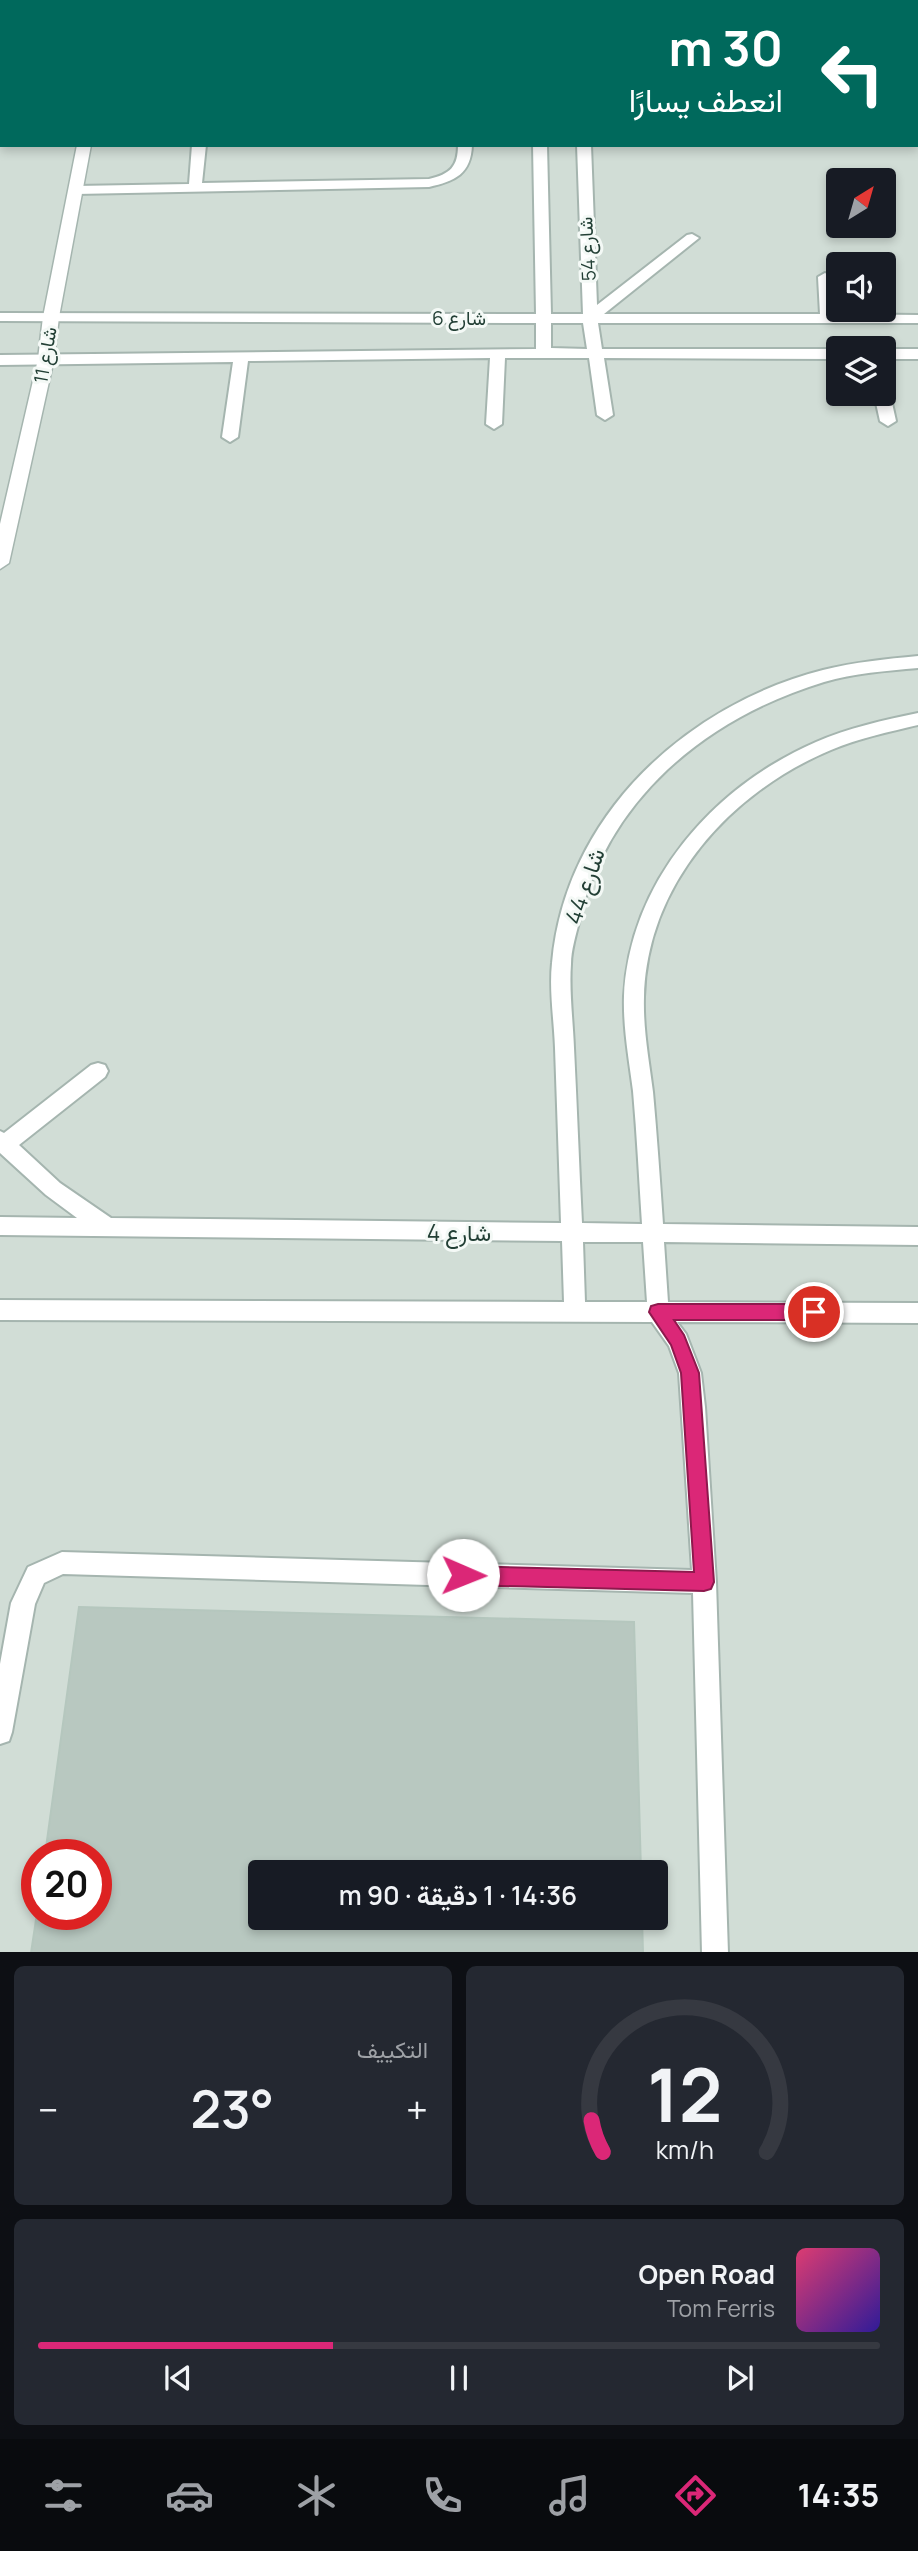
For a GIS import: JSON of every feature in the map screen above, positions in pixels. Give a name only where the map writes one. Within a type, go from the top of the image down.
[{"type":"street","name":"شارع 11","points":[[0,563],[46,359],[51,317],[84,147]]},
{"type":"lane","points":[[195,188],[199,147]]},
{"type":"lane","points":[[76,190],[429,183],[452,177],[460,171],[465,164],[465,147]]},
{"type":"lane","name":"شارع 54","points":[[540,147],[541,318],[544,353]]},
{"type":"lane","name":"شارع 54","points":[[584,147],[590,318],[604,415]]},
{"type":"lane","points":[[590,318],[692,238]]},
{"type":"lane","points":[[825,278],[826,292]]},
{"type":"lane","name":"شارع 6","points":[[0,317],[826,319]]},
{"type":"lane","name":"شارع 6","points":[[896,319],[918,319]]},
{"type":"lane","name":"شارع 6","points":[[0,360],[544,353],[826,354]]},
{"type":"lane","points":[[494,424],[498,354]]},
{"type":"lane","points":[[896,355],[917,358]]},
{"type":"lane","points":[[230,438],[241,357]]},
{"type":"lane","points":[[885,406],[888,422]]},
{"type":"lane","name":"شارع 44","points":[[575,1311],[561,963],[574,907],[595,847],[627,800],[667,759],[715,724],[767,696],[825,674],[885,662],[918,662]]},
{"type":"lane","points":[[715,1952],[704,1582],[690,1373],[678,1341],[658,1312],[634,995],[642,942],[656,898],[684,852],[720,811],[763,777],[814,750],[869,730],[918,719]]},
{"type":"lane","points":[[98,1071],[2,1142],[53,1189],[110,1229]]},
{"type":"lane","name":"شارع 4","points":[[0,1226],[918,1236]]},
{"type":"lane","points":[[0,1310],[918,1312]]},
{"type":"lane","points":[[0,1732],[23,1603],[36,1575],[62,1563],[704,1582]]},
{"type":"shaded area","points":[[0,147],[918,147],[918,1952],[0,1952]]},
{"type":"building","points":[[79,1607],[634,1622],[641,1860],[248,1860],[248,1930],[642,1930],[643,1952],[31,1952],[34,1930],[112,1930],[112,1839],[47,1839]]},
{"type":"route","points":[[463,1575],[704,1582],[690,1373],[678,1341],[658,1312],[814,1312]]}]
